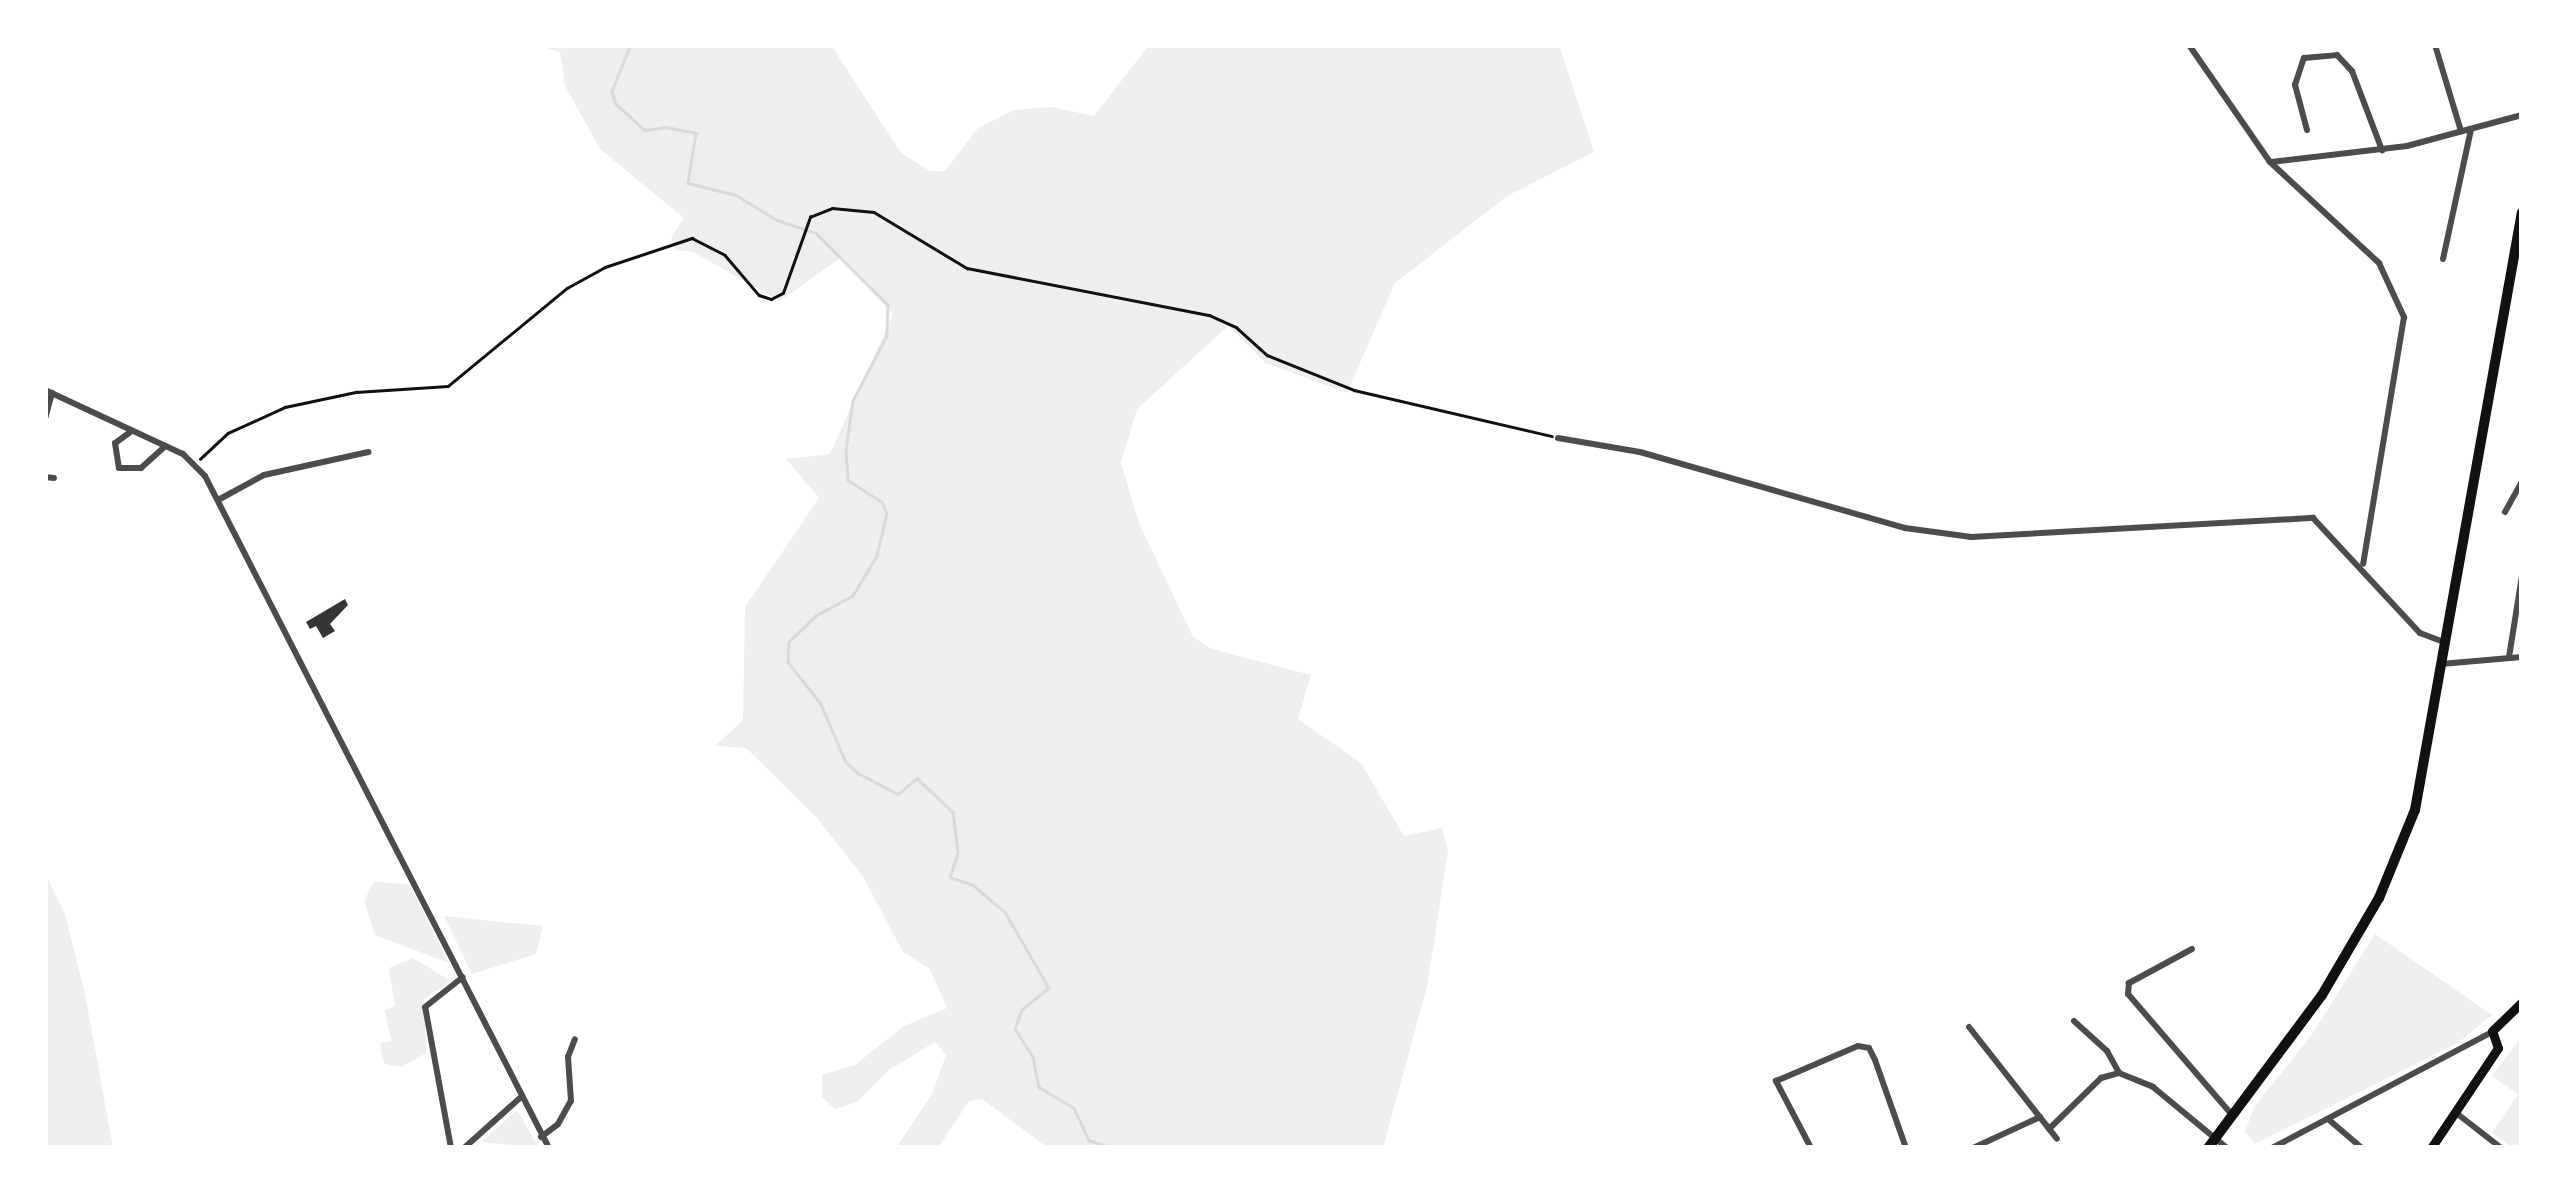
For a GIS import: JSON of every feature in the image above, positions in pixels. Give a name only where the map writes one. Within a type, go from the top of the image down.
[{"type":"main road","points":[[2211,1145],[2322,995],[2387,882],[2421,788],[2522,212]]},
{"type":"main road","points":[[2431,1148],[2498,1048],[2492,1032],[2522,1002]]},
{"type":"street","points":[[2189,45],[2270,162],[2378,263],[2404,317],[2363,565]]},
{"type":"street","points":[[2435,45],[2461,131]]},
{"type":"street","points":[[2308,130],[2295,84],[2304,58],[2337,55],[2352,71],[2382,150]]},
{"type":"street","points":[[2270,162],[2382,150],[2522,115]]},
{"type":"street","points":[[2443,260],[2471,129]]},
{"type":"street","points":[[45,419],[48,392],[195,464],[218,500],[463,977],[520,1098],[549,1148]]},
{"type":"street","points":[[129,432],[115,443],[119,468],[141,468],[164,447]]},
{"type":"street","points":[[1558,438],[1640,452],[1905,528],[1970,536],[2172,531],[2313,518],[2363,565],[2420,633],[2444,642]]},
{"type":"street","points":[[218,500],[264,475],[369,452]]},
{"type":"street","points":[[2504,512],[2522,481]]},
{"type":"street","points":[[2509,658],[2522,576]]},
{"type":"street","points":[[2441,664],[2522,657]]},
{"type":"street","points":[[2192,949],[2129,983],[2128,994],[2233,1116]]},
{"type":"street","points":[[451,1148],[425,1007],[463,977]]},
{"type":"street","points":[[2074,1021],[2107,1050],[2120,1073]]},
{"type":"street","points":[[1969,1027],[2057,1139]]},
{"type":"street","points":[[2272,1148],[2492,1032]]},
{"type":"street","points":[[541,1137],[558,1124],[571,1101],[568,1057],[575,1039]]},
{"type":"street","points":[[1811,1148],[1776,1081],[1858,1046],[1875,1060],[1906,1148]]},
{"type":"street","points":[[2049,1128],[2101,1078],[2120,1073],[2154,1087],[2211,1145],[2227,1148]]},
{"type":"street","points":[[468,1147],[520,1098]]},
{"type":"street","points":[[2455,1112],[2501,1148]]},
{"type":"street","points":[[1973,1148],[2040,1117]]},
{"type":"street","points":[[2328,1119],[2362,1148]]},
{"type":"path","points":[[195,464],[228,433],[286,407],[356,392],[425,391],[448,386],[566,288],[604,267],[692,238],[725,255],[759,295],[771,299],[782,293],[807,223],[832,208],[874,212],[967,268],[1209,316],[1236,326],[1267,355],[1354,390],[1558,438]]},
{"type":"shaded area","points":[[535,45],[831,45],[901,153],[930,171],[945,171],[978,128],[1014,110],[1051,107],[1094,116],[1149,45],[1559,45],[1594,152],[1507,196],[1395,283],[1347,393],[1266,363],[1228,326],[1137,409],[1121,463],[1139,523],[1193,637],[1212,649],[1311,675],[1298,719],[1361,763],[1404,836],[1442,828],[1448,851],[1427,987],[1383,1148],[1048,1148],[982,1099],[969,1101],[938,1148],[896,1148],[932,1094],[946,1055],[935,1042],[889,1070],[857,1102],[835,1109],[822,1097],[822,1075],[855,1065],[904,1026],[947,1008],[930,969],[903,952],[862,875],[816,817],[746,748],[715,746],[743,720],[745,607],[819,498],[786,459],[830,454],[893,314],[840,258],[780,301],[693,252],[676,250],[671,238],[684,218],[600,149],[565,86],[560,52]]},
{"type":"shaded area","points":[[45,873],[65,914],[85,994],[113,1148],[45,1148]]},
{"type":"shaded area","points":[[374,881],[410,885],[449,963],[375,935],[364,901]]},
{"type":"shaded area","points":[[444,916],[543,926],[536,954],[472,974]]},
{"type":"shaded area","points":[[2375,934],[2492,1015],[2458,1043],[2255,1144],[2245,1132],[2254,1107],[2311,1036]]},
{"type":"shaded area","points":[[413,958],[451,981],[424,999],[426,1053],[401,1067],[384,1064],[380,1043],[391,1041],[385,1010],[395,1006],[389,968]]},
{"type":"shaded area","points":[[2519,1040],[2522,1148],[2513,1148],[2492,1133],[2518,1094],[2492,1076]]},
{"type":"shaded area","points":[[517,1110],[539,1148],[481,1142]]},
{"type":"building","points":[[345,599],[348,605],[330,624],[335,631],[323,638],[316,626],[310,629],[306,622]]},
{"type":"waterway","points":[[631,45],[612,91],[616,104],[645,130],[666,127],[696,133],[688,183],[736,195],[777,220],[816,233],[888,305],[887,336],[853,401],[846,450],[848,480],[882,502],[887,513],[877,556],[853,596],[816,616],[789,642],[788,662],[821,704],[846,762],[858,773],[898,794],[917,778],[953,812],[958,853],[950,877],[973,885],[1005,912],[1049,988],[1022,1010],[1015,1029],[1033,1057],[1039,1087],[1074,1108],[1089,1140],[1112,1148]]}]
